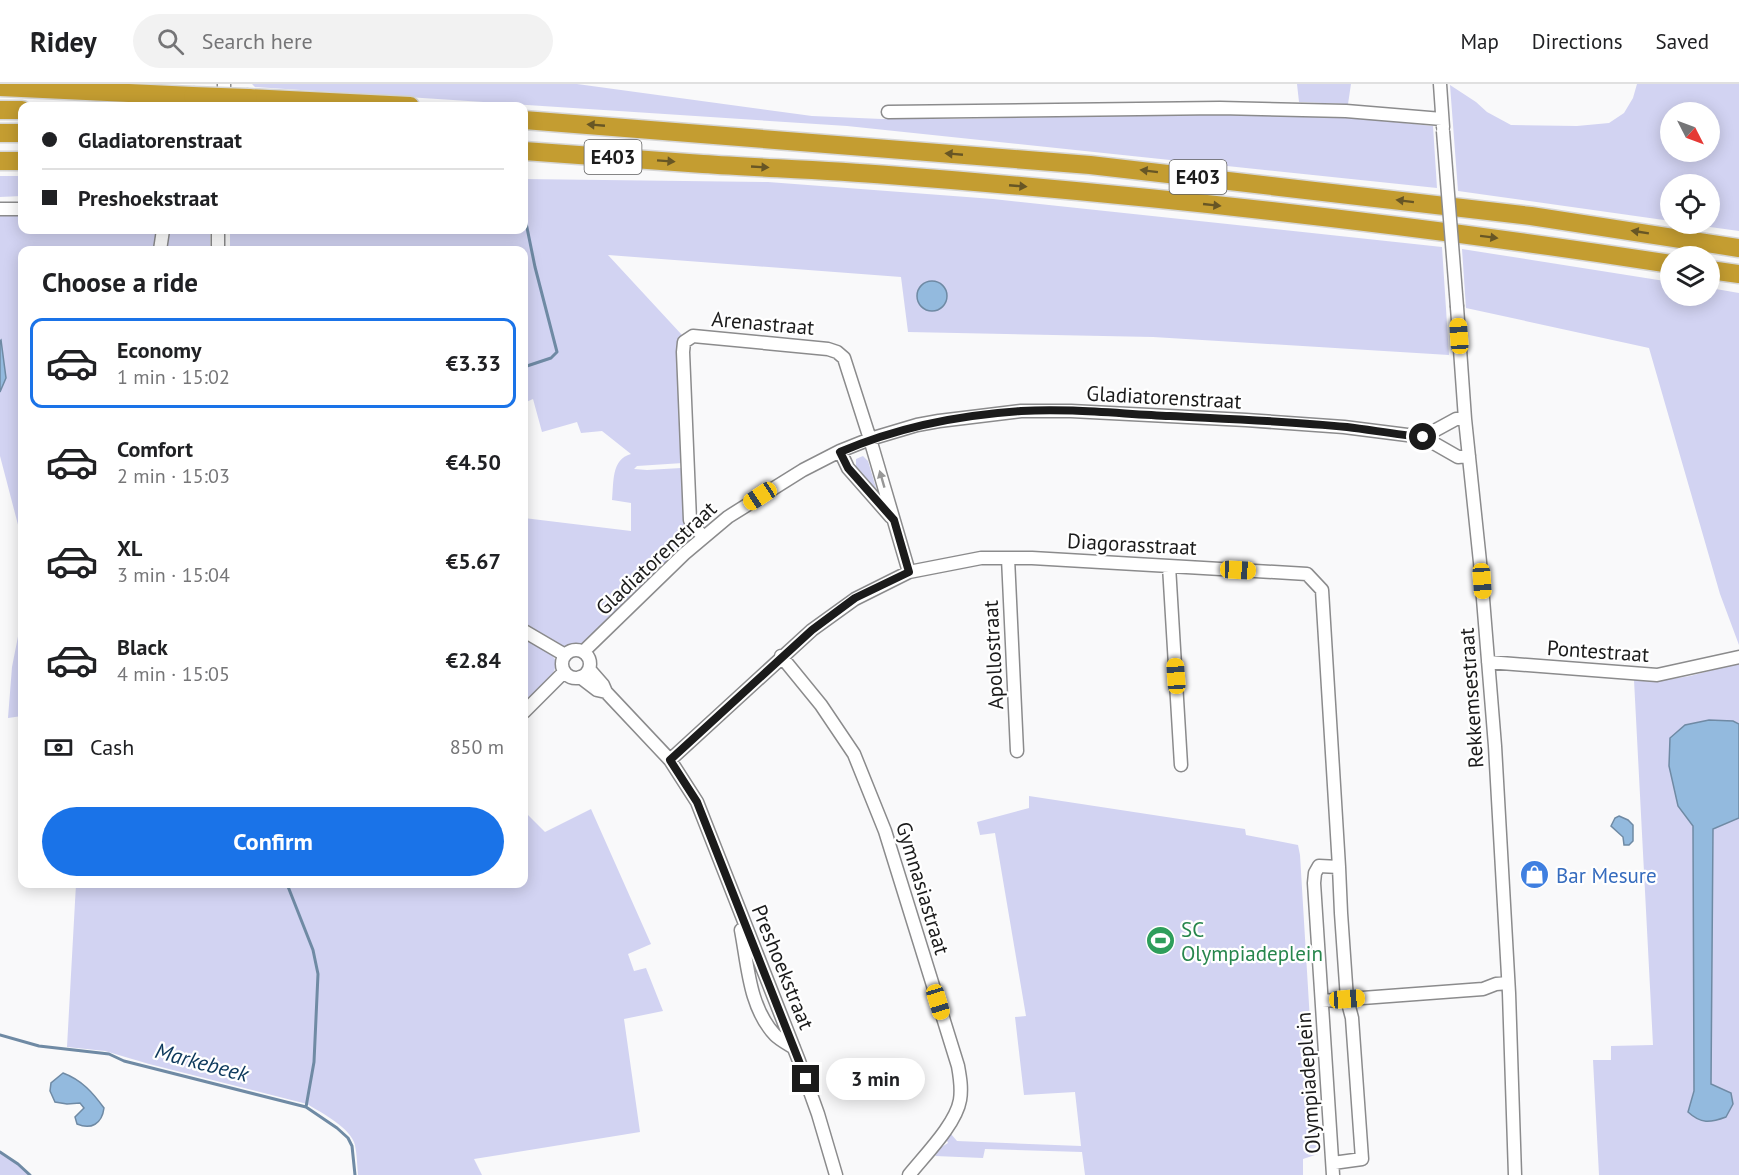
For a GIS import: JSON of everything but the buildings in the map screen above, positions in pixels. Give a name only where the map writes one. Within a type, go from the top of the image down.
[{"type":"highway","points":[[0,87],[329,102]]},
{"type":"highway","points":[[0,110],[18,110]]},
{"type":"highway","name":"E403","points":[[528,120],[1090,165],[1531,216],[1739,248]]},
{"type":"highway","points":[[0,133],[18,134]]},
{"type":"highway","name":"E403","points":[[528,151],[886,175],[1100,193],[1522,241],[1660,262]]},
{"type":"highway","points":[[0,161],[18,161]]},
{"type":"highway","points":[[1720,271],[1739,274]]},
{"type":"street","points":[[224,84],[224,102]]},
{"type":"street","name":"Rekkemsestraat","points":[[1440,84],[1465,418],[1480,562],[1495,746],[1509,988],[1515,1175]]},
{"type":"street","points":[[888,112],[1220,108],[1346,111],[1443,125]]},
{"type":"street","points":[[0,209],[18,208]]},
{"type":"street","name":"Arenastraat","points":[[703,536],[690,520],[683,346],[689,338],[828,349],[837,352],[844,358],[870,439]]},
{"type":"street","name":"Gladiatorenstraat","points":[[584,652],[703,536],[728,517],[803,470],[870,439],[917,425],[1021,411],[1071,411],[1268,422],[1344,427],[1423,437],[1458,457],[1469,456]]},
{"type":"street","points":[[1423,437],[1456,419],[1465,418]]},
{"type":"street","points":[[870,439],[909,572]]},
{"type":"street","points":[[840,452],[848,468],[894,520]]},
{"type":"street","name":"Diagorasstraat","points":[[670,760],[812,630],[855,598],[909,572],[981,558],[1032,558],[1307,573],[1322,590],[1339,867]]},
{"type":"street","name":"Apollostraat","points":[[1008,558],[1017,751]]},
{"type":"street","points":[[1169,566],[1181,765]]},
{"type":"street","points":[[528,633],[565,655]]},
{"type":"street","points":[[574,650],[584,652],[589,660],[585,673],[572,678],[564,672],[562,664],[565,655],[574,650]]},
{"type":"street","name":"Gymnasiastraat","points":[[782,656],[821,705],[854,754],[885,831],[958,1066],[961,1090],[957,1111],[952,1121],[909,1175]]},
{"type":"street","name":"Pontestraat","points":[[1488,662],[1657,675],[1739,657]]},
{"type":"street","points":[[528,708],[564,672]]},
{"type":"street","name":"Preshoekstraat","points":[[585,673],[585,682],[597,690],[606,692],[670,760],[697,802],[794,1049],[818,1114],[836,1175]]},
{"type":"street","name":"Olympiadeplein","points":[[1319,866],[1339,867],[1347,999],[1352,1018],[1362,1159],[1333,1169],[1314,883],[1315,873],[1319,866]]},
{"type":"street","name":"Preshoekstraat","points":[[735,899],[752,992],[762,1018],[776,1036],[794,1049]]},
{"type":"street","points":[[1347,999],[1483,989],[1496,993],[1509,988]]},
{"type":"street","name":"Olympiadeplein","points":[[1322,1001],[1347,999]]},
{"type":"shaded area","points":[[252,84],[577,84],[812,116],[882,119],[1219,113],[1345,117],[1433,126],[1437,188],[847,126],[528,105],[528,102],[483,102],[255,87]]},
{"type":"shaded area","points":[[1297,84],[1351,84],[1348,104],[1299,102]]},
{"type":"shaded area","points":[[1637,84],[1739,84],[1739,231],[1720,228],[1720,174],[1660,174],[1660,219],[1458,191],[1450,85],[1487,112],[1511,125],[1577,126],[1609,123],[1624,113],[1633,98]]},
{"type":"shaded area","points":[[0,176],[18,176],[18,196],[0,197]]},
{"type":"shaded area","points":[[528,179],[768,182],[993,199],[1442,247],[1449,355],[1153,337],[908,332],[901,277],[608,255],[682,335],[679,340],[683,463],[637,466],[634,469],[681,468],[689,539],[585,641],[567,648],[528,626],[528,518],[631,531],[631,503],[612,500],[617,466],[620,461],[631,454],[602,431],[581,433],[577,422],[542,432],[533,399],[528,401],[528,246],[230,246],[230,234],[528,234]]},
{"type":"shaded area","points":[[0,215],[18,215],[18,234],[158,234],[156,246],[18,246],[18,525],[0,456],[0,392],[6,378],[0,341]]},
{"type":"shaded area","points":[[168,234],[210,234],[210,246],[165,246]]},
{"type":"shaded area","points":[[1462,249],[1660,280],[1660,306],[1720,306],[1720,290],[1739,293],[1739,645],[1720,594],[1649,348],[1466,308]]},
{"type":"shaded area","points":[[932,281],[943,285],[947,296],[943,307],[932,311],[921,307],[917,296],[921,285]]},
{"type":"shaded area","points":[[0,341],[6,378],[0,392]]},
{"type":"shaded area","points":[[863,456],[868,461],[877,491],[856,467],[856,459]]},
{"type":"shaded area","points":[[18,636],[18,717],[8,718],[12,667]]},
{"type":"shaded area","points":[[528,642],[549,653],[557,664],[553,673],[528,699]]},
{"type":"shaded area","points":[[1739,663],[1739,724],[1733,721],[1670,738],[1669,766],[1678,806],[1693,826],[1694,1091],[1688,1112],[1697,1119],[1706,1121],[1726,1117],[1731,1093],[1711,1084],[1713,829],[1739,818],[1739,1175],[1599,1175],[1593,1060],[1611,1060],[1611,1046],[1653,1045],[1634,680],[1665,680],[1690,676]]},
{"type":"shaded area","points":[[1709,720],[1733,721],[1739,724],[1739,818],[1713,829],[1711,1084],[1731,1093],[1733,1104],[1726,1117],[1706,1121],[1697,1119],[1688,1112],[1694,1091],[1693,826],[1678,806],[1669,766],[1670,738],[1685,725]]},
{"type":"shaded area","name":"SC Olympiadeplein","points":[[1029,796],[1245,829],[1246,835],[1298,845],[1318,1154],[1303,1159],[1303,1175],[1085,1175],[1082,1152],[985,1149],[983,1158],[935,1156],[940,1148],[948,1143],[945,1136],[951,1134],[957,1141],[1081,1146],[1075,1092],[1024,1095],[1015,1017],[1026,1016],[995,833],[980,835],[977,822],[1029,808]]},
{"type":"shaded area","points":[[591,809],[651,944],[628,954],[634,971],[646,968],[663,1011],[624,1019],[640,1132],[474,1159],[482,1175],[358,1175],[356,1149],[348,1133],[307,1104],[105,1051],[67,1047],[76,888],[528,888],[528,815],[545,832]]},
{"type":"shaded area","points":[[1619,816],[1633,825],[1633,841],[1629,845],[1624,845],[1623,837],[1611,826],[1615,818]]},
{"type":"shaded area","points":[[63,1073],[76,1079],[96,1097],[104,1108],[98,1122],[91,1126],[77,1124],[75,1117],[84,1108],[80,1103],[55,1102],[50,1091],[51,1083]]},
{"type":"shaded area","points":[[0,1152],[18,1164],[29,1175],[0,1175]]},
{"type":"waterway","points":[[528,233],[557,352],[551,358],[528,366]]},
{"type":"waterway","points":[[289,888],[313,950],[318,974],[314,1062],[306,1107]]},
{"type":"waterway","name":"Markebeek","points":[[0,1035],[39,1046],[109,1054],[124,1061],[306,1107],[348,1138],[352,1146],[355,1175]]},
{"type":"waterway","points":[[0,1152],[30,1175]]},
{"type":"place","name":"Bar Mesure","points":[[1535,875]]},
{"type":"place","name":"SC Olympiadeplein","points":[[1160,941]]},
{"type":"route","points":[[806,1079],[697,802],[670,760],[812,630],[855,598],[909,572],[894,520],[848,468],[840,452],[870,439],[917,425],[1021,411],[1071,411],[1268,422],[1344,427],[1423,437]]}]
